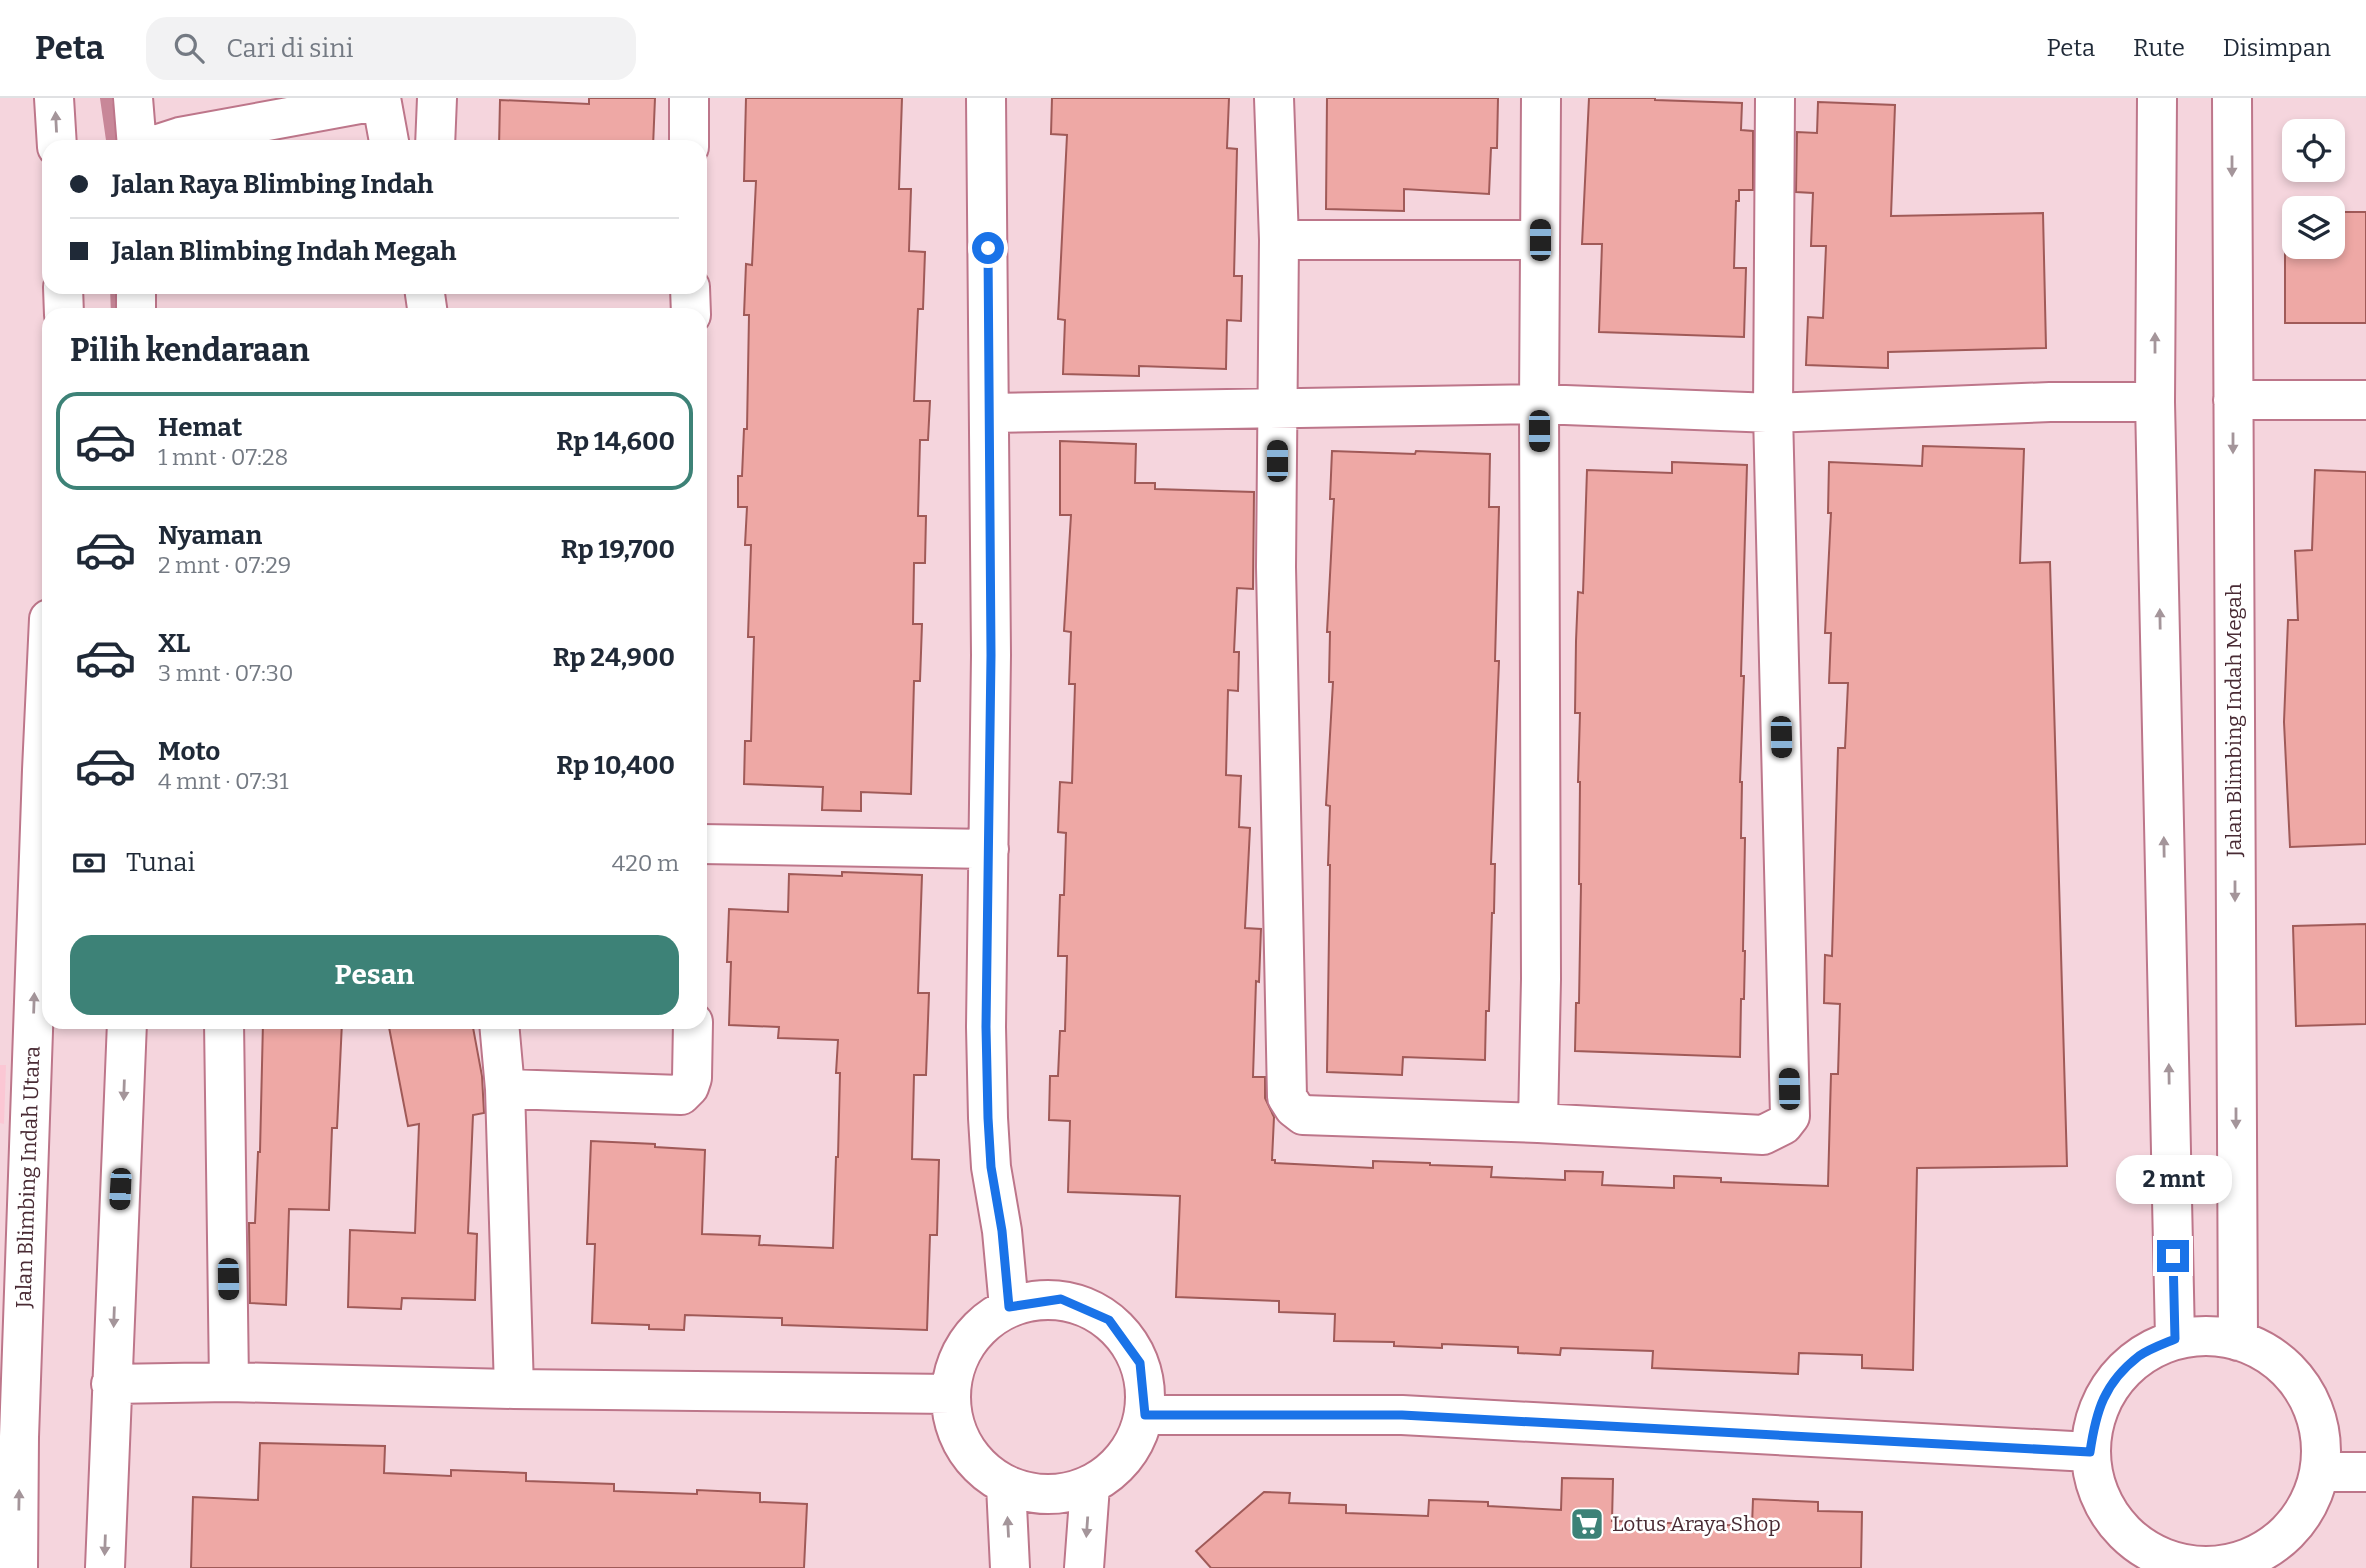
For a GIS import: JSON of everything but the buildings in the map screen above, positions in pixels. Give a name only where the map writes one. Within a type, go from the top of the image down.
[{"type":"street","points":[[54,98],[57,140]]},
{"type":"street","points":[[134,98],[137,140]]},
{"type":"street","points":[[435,140],[437,98]]},
{"type":"street","points":[[689,98],[689,140]]},
{"type":"street","points":[[986,98],[991,655],[986,1027],[991,1167],[1002,1231],[1009,1307]]},
{"type":"street","points":[[1274,98],[1279,240],[1276,567],[1287,1097],[1298,1113],[1303,1115],[1538,1123],[1763,1135],[1783,1125],[1790,1116],[1773,413],[1775,98]]},
{"type":"street","points":[[1538,1123],[1541,979],[1541,98]]},
{"type":"street","points":[[2157,98],[2155,402],[2175,1339]]},
{"type":"street","name":"Jalan Blimbing Indah Megah","points":[[2232,98],[2238,1341]]},
{"type":"street","points":[[171,140],[381,99],[389,140]]},
{"type":"street","points":[[1279,240],[1540,240]]},
{"type":"street","points":[[2233,400],[2366,400]]},
{"type":"street","points":[[989,413],[1539,404],[1773,413],[2050,402],[2155,402]]},
{"type":"street","name":"Jalan Blimbing Indah Utara","points":[[18,1568],[10,1438],[42,751]]},
{"type":"street","points":[[707,844],[989,849]]},
{"type":"street","points":[[104,1568],[127,1029]]},
{"type":"street","points":[[224,1029],[229,1382]]},
{"type":"street","points":[[500,1029],[505,1089],[514,1389]]},
{"type":"street","points":[[505,1089],[681,1095],[690,1087],[692,1078],[694,1029]]},
{"type":"street","points":[[1061,1299],[1109,1320],[1140,1363],[1145,1415],[1134,1444],[1116,1468],[1090,1486],[1061,1495],[1033,1494],[1006,1485],[964,1448],[950,1394],[958,1357],[979,1327],[1009,1307],[1061,1299]]},
{"type":"street","points":[[2212,1335],[2238,1341],[2250,1344],[2283,1364],[2308,1395],[2321,1433],[2320,1472],[2310,1503],[2292,1530],[2268,1550],[2239,1565],[2210,1568],[2168,1564],[2127,1536],[2107,1511],[2095,1483],[2090,1452],[2096,1415],[2113,1381],[2140,1355],[2175,1339],[2212,1335]]},
{"type":"street","points":[[111,1384],[229,1382],[514,1389],[950,1394]]},
{"type":"street","points":[[1145,1415],[1402,1415],[2090,1452]]},
{"type":"street","points":[[2320,1472],[2366,1472]]},
{"type":"street","points":[[1006,1485],[1010,1568]]},
{"type":"street","points":[[1084,1568],[1090,1486]]},
{"type":"shaded area","points":[[0,1065],[6,1065],[4,1124],[0,1123]]},
{"type":"waterway","points":[[106,98],[112,140]]},
{"type":"waterway","points":[[116,294],[117,308]]},
{"type":"place","name":"Lotus Araya Shop","points":[[1587,1524]]},
{"type":"route","points":[[988,248],[991,655],[986,1027],[991,1167],[1002,1231],[1009,1307],[1061,1299],[1109,1320],[1140,1363],[1145,1415],[1402,1415],[2090,1452],[2096,1415],[2113,1381],[2140,1355],[2175,1339],[2173,1256]]}]
